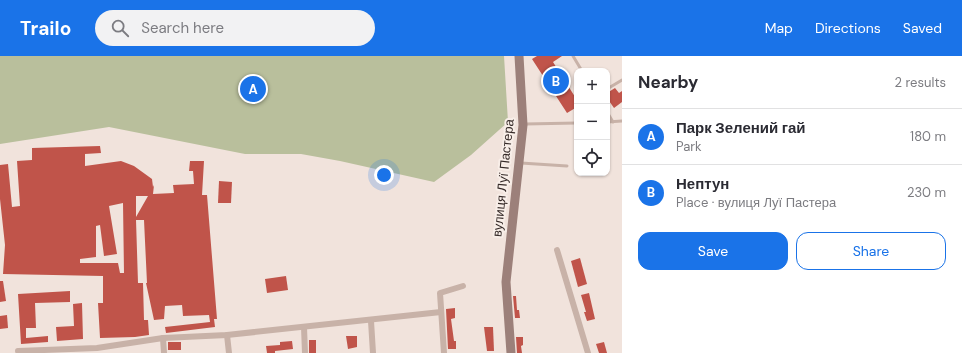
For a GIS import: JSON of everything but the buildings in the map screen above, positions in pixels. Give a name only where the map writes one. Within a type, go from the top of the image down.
[{"type":"street","name":"вулиця Луї Пастера","points":[[511,353],[506,293],[508,255],[524,124],[518,56]]},
{"type":"street","points":[[557,250],[588,353]]},
{"type":"street","points":[[444,353],[440,293],[463,286]]},
{"type":"street","points":[[18,351],[97,350],[163,338],[227,335],[371,321],[441,312]]},
{"type":"street","points":[[371,321],[373,353]]},
{"type":"street","points":[[304,327],[305,353]]},
{"type":"street","points":[[227,335],[229,353]]},
{"type":"street","points":[[163,338],[164,353]]},
{"type":"lane","points":[[573,56],[580,68]]},
{"type":"lane","points":[[610,87],[622,80]]},
{"type":"lane","points":[[610,117],[613,122],[622,121]]},
{"type":"lane","points":[[524,124],[574,123]]},
{"type":"lane","points":[[519,163],[567,166]]},
{"type":"green space","points":[[0,56],[504,56],[508,122],[471,155],[434,182],[301,154],[245,154],[109,127],[0,144]]},
{"type":"place","name":"Нептун","points":[[556,81]]},
{"type":"place","name":"Парк Зелений гай","points":[[253,89]]}]
